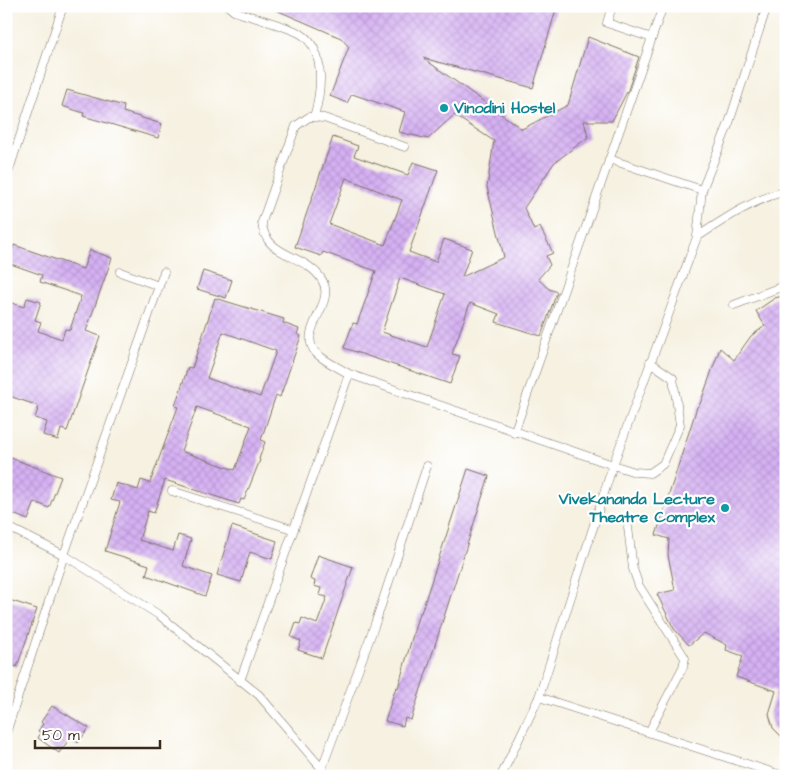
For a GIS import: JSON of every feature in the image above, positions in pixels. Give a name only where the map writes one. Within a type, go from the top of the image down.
[{"type":"lane","points":[[6,179],[63,6]]},
{"type":"lane","points":[[228,6],[234,12],[301,34],[315,48],[321,92],[314,117]]},
{"type":"lane","points":[[612,6],[607,23],[652,38]]},
{"type":"lane","points":[[514,432],[663,6]]},
{"type":"lane","points":[[501,776],[539,697],[613,466],[697,237],[702,190],[729,124],[766,6]]},
{"type":"lane","points":[[405,147],[324,118],[308,117],[296,126],[262,222],[263,235],[268,243],[313,269],[324,282],[324,301],[310,335],[312,347],[318,355],[348,374],[613,466],[635,472],[650,473],[663,464],[680,425],[674,378],[650,362]]},
{"type":"lane","points":[[609,159],[702,190]]},
{"type":"lane","points":[[697,237],[764,197],[786,191]]},
{"type":"lane","points":[[120,272],[159,286]]},
{"type":"lane","points":[[6,733],[64,555],[164,272]]},
{"type":"lane","points":[[734,305],[786,285]]},
{"type":"lane","points":[[240,681],[348,374]]},
{"type":"lane","points":[[322,768],[375,624],[427,466]]},
{"type":"lane","points":[[172,491],[292,529]]},
{"type":"lane","points":[[6,526],[64,555],[159,615],[260,695],[328,776]]},
{"type":"lane","points":[[628,527],[633,569],[638,586],[685,658],[683,667],[649,732]]},
{"type":"lane","points":[[539,697],[784,776]]},
{"type":"lane","points":[[6,771],[14,776]]},
{"type":"building","points":[[267,6],[557,6],[533,88],[423,58],[522,129],[568,105],[588,37],[639,57],[628,90],[612,121],[584,121],[588,137],[554,163],[524,208],[534,230],[540,227],[553,253],[546,256],[550,265],[538,279],[549,289],[557,292],[541,336],[496,322],[499,314],[470,303],[452,354],[460,356],[450,384],[344,348],[353,323],[357,324],[376,271],[323,252],[321,256],[295,247],[333,137],[358,146],[354,156],[408,175],[413,162],[438,170],[409,252],[436,262],[444,239],[472,249],[462,277],[504,257],[487,187],[494,141],[454,115],[428,139],[399,132],[405,112],[352,94],[347,103],[330,96],[349,47],[341,38]],"holes":[[[346,178],[402,200],[385,245],[329,224]],[[400,278],[445,294],[427,347],[382,332]]]},
{"type":"building","points":[[67,90],[124,106],[123,112],[162,124],[158,138],[83,116],[84,113],[62,106]]},
{"type":"building","points":[[14,245],[83,269],[90,250],[112,258],[86,331],[100,336],[67,431],[61,429],[58,440],[43,435],[47,422],[35,418],[39,406],[6,395],[6,312],[9,302],[24,307],[27,298],[41,302],[35,320],[41,322],[38,331],[62,339],[65,329],[70,330],[81,296],[40,282],[42,275],[8,263]]},
{"type":"building","points":[[203,271],[232,280],[226,298],[197,289]]},
{"type":"building","name":"Vivekananda Lecture Theatre Complex","points":[[786,295],[786,741],[773,728],[769,714],[776,691],[736,677],[743,656],[726,650],[727,645],[704,633],[689,645],[674,629],[657,594],[675,590],[668,555],[669,539],[656,535],[697,407],[700,404],[720,348],[734,360],[751,336],[765,326],[756,311],[775,298]]},
{"type":"building","points":[[215,298],[284,319],[283,323],[299,329],[297,334],[301,336],[280,397],[276,395],[261,440],[265,442],[260,460],[244,500],[241,499],[239,504],[165,480],[154,513],[148,511],[139,540],[173,551],[178,535],[191,539],[183,566],[212,576],[205,596],[146,575],[149,565],[105,551],[120,502],[111,500],[116,483],[138,490],[141,480],[150,483],[178,407],[175,406],[188,367],[192,368]],"holes":[[[223,332],[276,351],[260,397],[207,378]],[[197,407],[251,426],[235,470],[181,451]]]},
{"type":"building","points":[[6,456],[61,477],[49,508],[35,502],[28,520],[6,511],[6,497],[11,484],[6,482]]},
{"type":"building","points":[[468,469],[489,476],[411,720],[405,718],[403,726],[385,721],[396,687],[398,688],[419,613],[421,613]]},
{"type":"building","points":[[232,526],[277,541],[272,559],[250,552],[241,582],[217,575]]},
{"type":"building","points":[[318,555],[353,567],[322,658],[298,650],[301,641],[291,637],[296,623],[300,624],[302,618],[317,624],[327,597],[319,595],[321,588],[314,586],[315,581],[310,579]]},
{"type":"building","points":[[6,599],[37,609],[17,667],[6,663],[11,646],[6,645]]},
{"type":"building","points":[[52,706],[89,728],[78,743],[71,737],[59,753],[38,738],[41,733],[38,731],[43,724],[41,722]]},
{"type":"place","name":"Vinodini Hostel","points":[[444,108]]},
{"type":"place","name":"Vivekananda Lecture Theatre Complex","points":[[725,508]]}]
